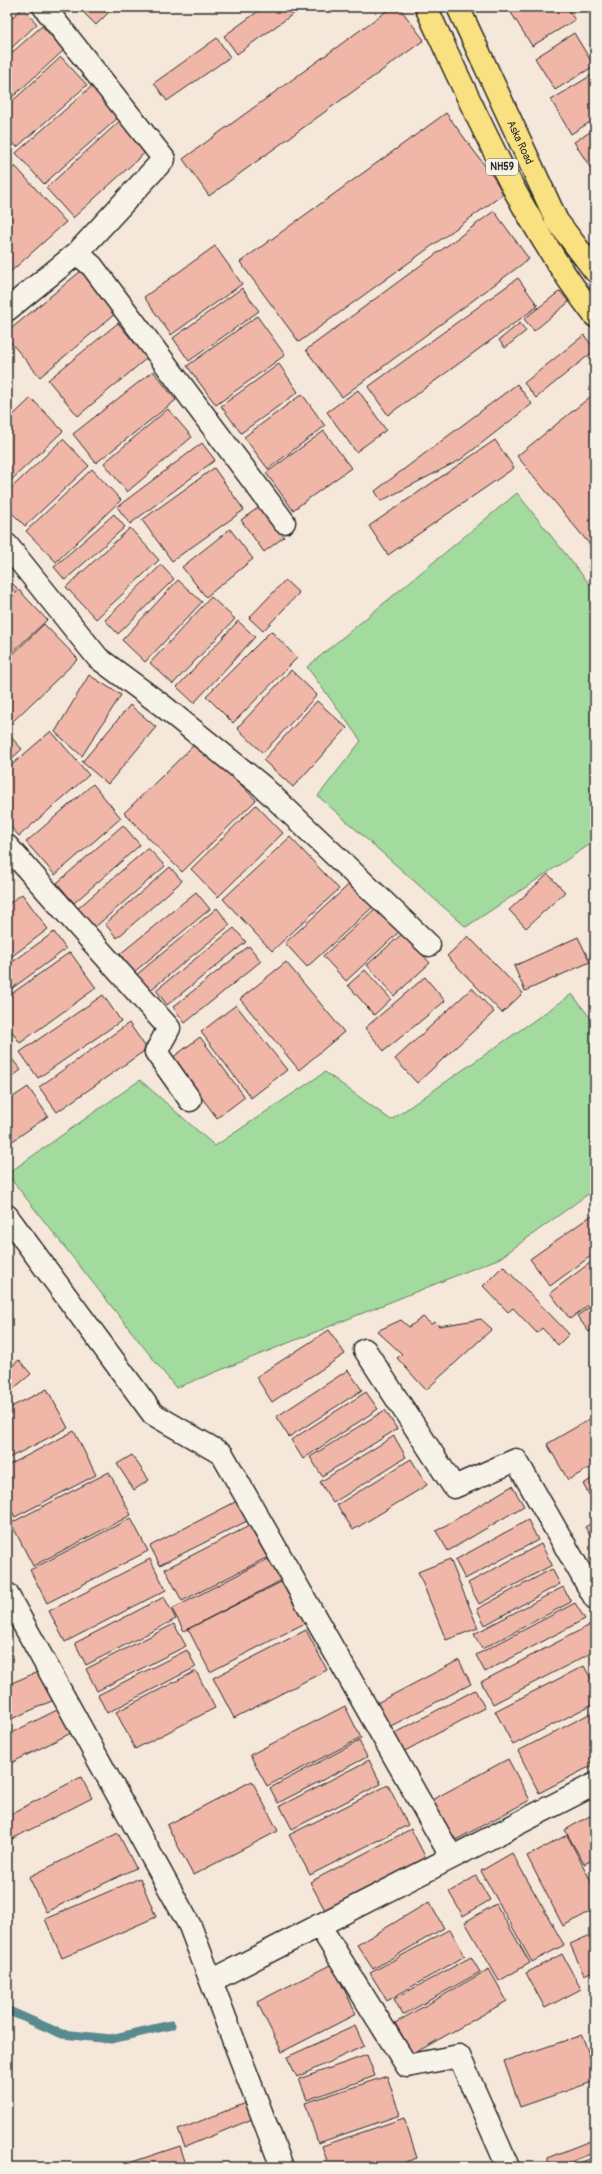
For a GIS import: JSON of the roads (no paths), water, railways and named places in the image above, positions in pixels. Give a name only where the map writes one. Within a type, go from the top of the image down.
[{"type":"highway","name":"NH59","points":[[426,7],[495,156],[567,281],[595,316]]},
{"type":"highway","name":"Aska Road","points":[[458,7],[557,220],[595,271]]},
{"type":"street","points":[[7,310],[77,253],[164,159],[44,7]]},
{"type":"street","points":[[77,253],[92,266],[284,522]]},
{"type":"street","points":[[7,545],[98,658],[163,706],[262,786],[429,944]]},
{"type":"street","points":[[7,846],[169,1028],[156,1052],[190,1100]]},
{"type":"street","points":[[7,1216],[153,1414],[222,1454],[451,1856]]},
{"type":"street","points":[[364,1350],[454,1486],[516,1460],[595,1598]]},
{"type":"street","points":[[7,1594],[190,1926],[282,2167]]},
{"type":"street","points":[[211,1981],[451,1856],[595,1784]]},
{"type":"street","points":[[319,1925],[407,2066],[459,2056],[508,2167]]},
{"type":"waterway","points":[[7,2010],[62,2034],[111,2039],[171,2025]]}]
